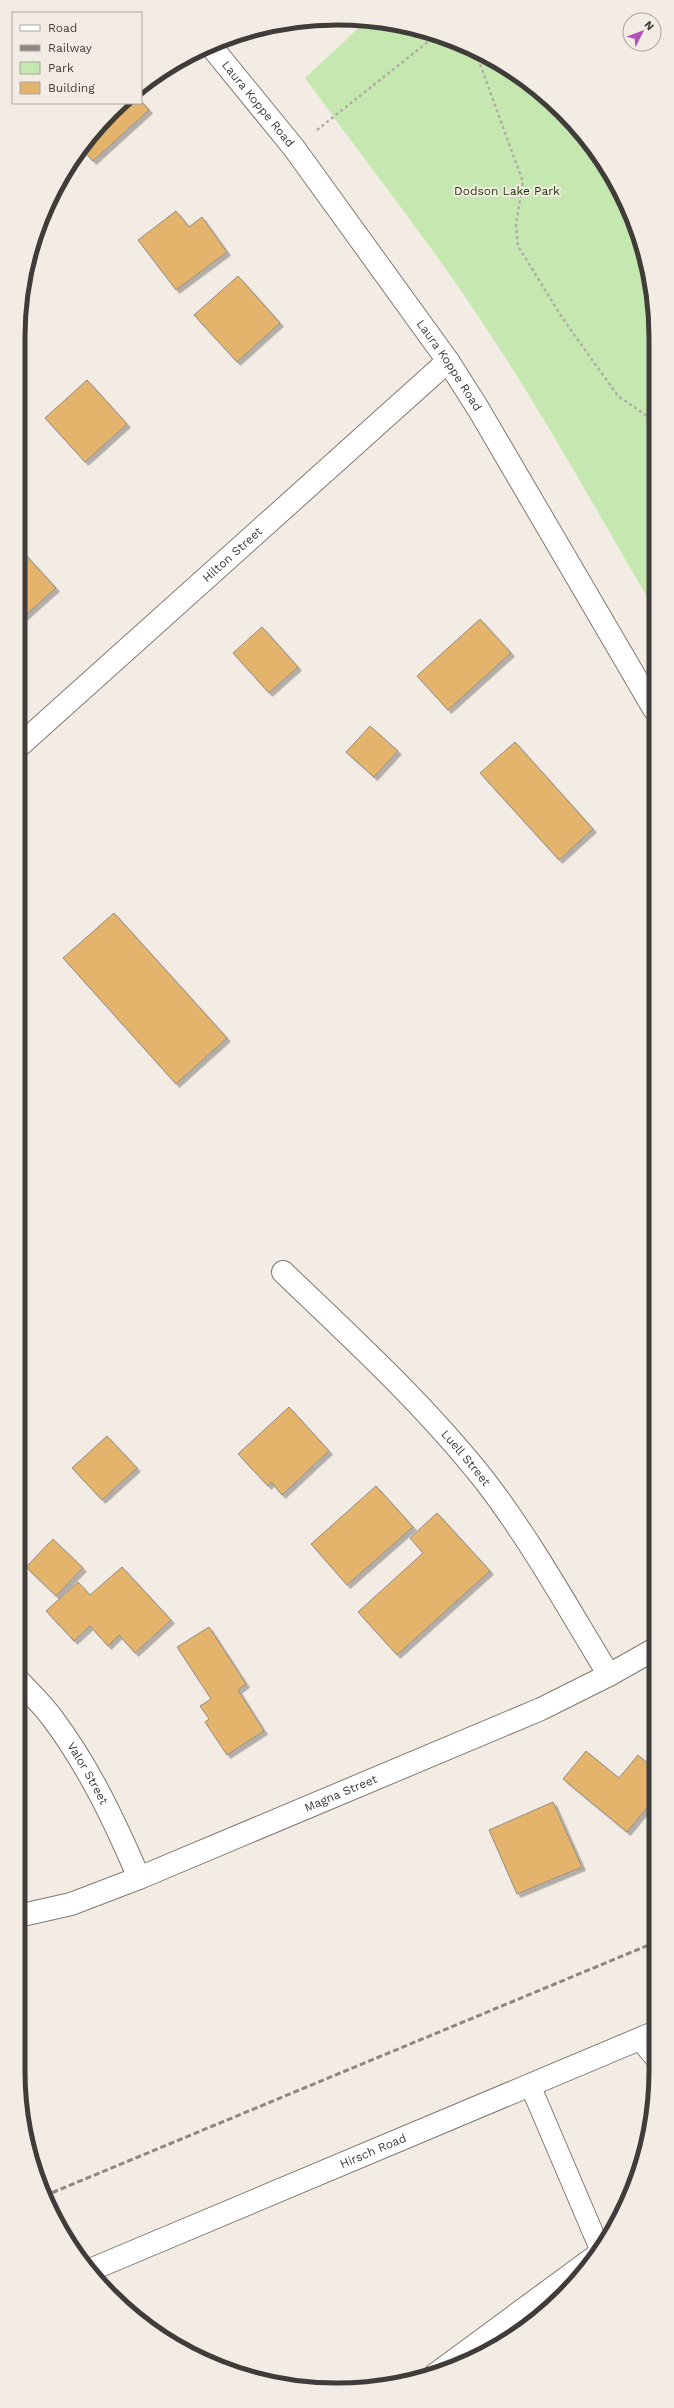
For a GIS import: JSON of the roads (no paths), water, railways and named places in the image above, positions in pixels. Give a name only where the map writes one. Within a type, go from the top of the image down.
[{"type":"street","name":"Laura Koppe Road","points":[[214,50],[294,148],[448,361],[479,410],[649,701]]},
{"type":"street","name":"Hilton Street","points":[[25,742],[448,361]]},
{"type":"street","name":"Luell Street","points":[[283,1272],[408,1393],[485,1481],[519,1528],[609,1675]]},
{"type":"street","name":"Magna Street","points":[[25,1914],[71,1904],[139,1878],[541,1709],[609,1675],[649,1652]]},
{"type":"street","name":"Valor Street","points":[[25,1688],[53,1718],[84,1764],[116,1825],[139,1878]]},
{"type":"street","name":"Hirsch Road","points":[[95,2268],[647,2036]]},
{"type":"lane","points":[[530,2085],[597,2242]]},
{"type":"lane","points":[[453,2360],[581,2266]]},
{"type":"railway","points":[[50,2193],[649,1945]]},
{"type":"park label","name":"Dodson Lake Park","points":[[507,191]]}]
